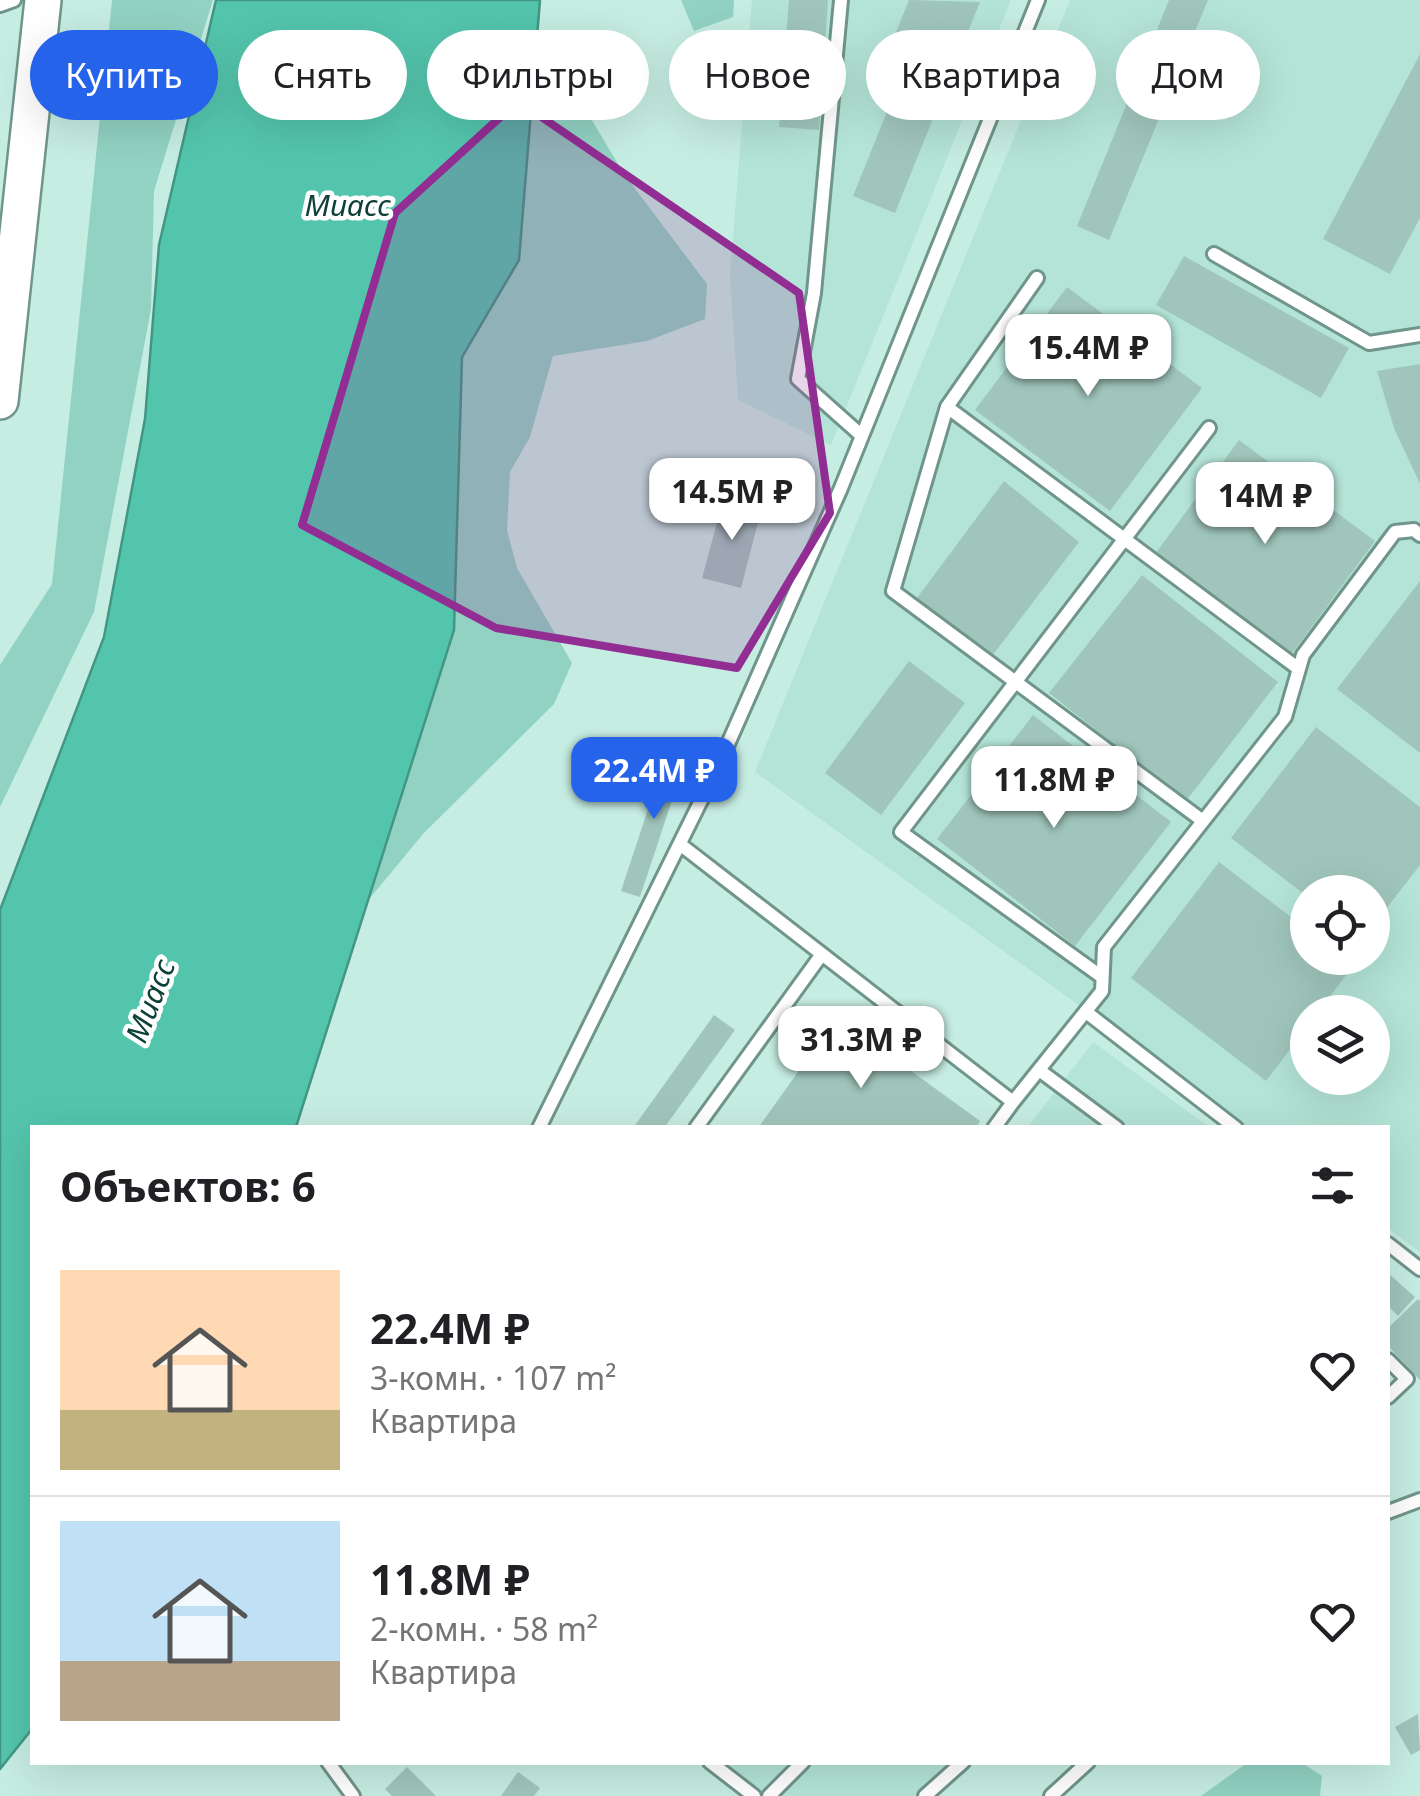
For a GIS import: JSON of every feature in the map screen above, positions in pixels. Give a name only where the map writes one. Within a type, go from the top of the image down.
[{"type":"main road","points":[[0,401],[43,0]]},
{"type":"lane","points":[[0,4],[14,0]]},
{"type":"lane","points":[[841,0],[814,294],[798,379],[862,436]]},
{"type":"lane","points":[[541,1125],[681,845],[862,436],[1038,0]]},
{"type":"lane","points":[[1214,254],[1369,343],[1420,335]]},
{"type":"lane","points":[[1038,278],[948,407],[893,591],[1203,821]]},
{"type":"lane","points":[[948,407],[1299,668]]},
{"type":"lane","points":[[1102,977],[901,832],[1013,680],[1210,428]]},
{"type":"lane","points":[[996,1125],[1102,991],[1104,946],[1285,717],[1303,655],[1395,532],[1414,530],[1420,534]]},
{"type":"lane","points":[[681,845],[1013,1102]]},
{"type":"lane","points":[[698,1125],[822,954]]},
{"type":"lane","points":[[1086,1012],[1232,1125]]},
{"type":"lane","points":[[1039,1070],[1114,1125]]},
{"type":"lane","points":[[1390,1246],[1420,1270]]},
{"type":"lane","points":[[1390,1362],[1408,1379],[1390,1395]]},
{"type":"lane","points":[[1390,1511],[1420,1500]]},
{"type":"lane","points":[[330,1765],[353,1796]]},
{"type":"lane","points":[[714,1765],[754,1796]]},
{"type":"lane","points":[[770,1796],[800,1765]]},
{"type":"lane","points":[[925,1796],[960,1765]]},
{"type":"lane","points":[[1051,1796],[1085,1765]]},
{"type":"highlighted area","points":[[518,101],[799,293],[830,513],[737,668],[496,628],[302,525],[395,213]]},
{"type":"shaded area","points":[[112,0],[213,0],[204,30],[109,30]]},
{"type":"shaded area","points":[[681,0],[734,0],[733,17],[694,30]]},
{"type":"shaded area","points":[[752,0],[1011,0],[999,30],[866,30],[866,120],[962,120],[831,445],[738,400],[730,275],[742,120],[846,120],[846,30],[750,30]]},
{"type":"shaded area","points":[[1070,0],[1420,0],[1420,1252],[1390,1230],[1390,1125],[1245,1125],[755,772],[1021,120],[1096,120],[1096,30],[1058,30]]},
{"type":"shaded area","points":[[100,120],[176,120],[154,191],[151,309],[94,612],[0,807],[0,665],[52,584]]},
{"type":"shaded area","points":[[530,120],[592,120],[624,174],[707,284],[705,319],[647,341],[553,356],[530,437],[510,472],[507,530],[517,568],[572,663],[554,704],[423,834],[366,903],[454,630],[462,357],[519,260]]},
{"type":"shaded area","points":[[1093,1042],[1206,1125],[1029,1125]]},
{"type":"shaded area","points":[[727,1765],[953,1765],[915,1796],[769,1796]]},
{"type":"shaded area","points":[[1244,1765],[1305,1765],[1322,1776],[1320,1796],[1201,1796]]},
{"type":"water","name":"Миасс","points":[[216,0],[540,0],[538,30],[427,30],[427,120],[530,120],[519,260],[462,357],[454,630],[297,1125],[30,1125],[30,1732],[0,1769],[0,910],[104,637],[145,419],[159,245],[188,120],[218,120],[218,30],[209,30]]},
{"type":"building","points":[[789,0],[828,0],[826,30],[787,30]]},
{"type":"building","points":[[909,0],[980,2],[969,30],[897,30]]},
{"type":"building","points":[[1169,0],[1208,0],[1196,30],[1157,30]]},
{"type":"building","points":[[1420,54],[1420,218],[1390,274],[1323,239]]},
{"type":"building","points":[[780,120],[820,120],[819,130],[779,127]]},
{"type":"building","points":[[884,120],[932,120],[895,213],[853,196]]},
{"type":"building","points":[[1120,120],[1158,120],[1109,240],[1077,226]]},
{"type":"building","points":[[1184,256],[1349,348],[1321,398],[1156,305]]},
{"type":"building","points":[[1067,287],[1202,388],[1110,511],[975,410]]},
{"type":"building","points":[[1420,364],[1420,484],[1394,428],[1377,371]]},
{"type":"building","points":[[1239,440],[1375,541],[1291,655],[1155,554]]},
{"type":"building","points":[[1004,481],[1079,542],[992,656],[917,598]]},
{"type":"building","points":[[724,497],[762,507],[741,588],[702,578]]},
{"type":"building","points":[[1142,575],[1278,682],[1186,801],[1049,693]]},
{"type":"building","points":[[1420,581],[1420,753],[1337,689]]},
{"type":"building","points":[[909,661],[965,703],[881,815],[825,773]]},
{"type":"building","points":[[1033,715],[1171,822],[1075,946],[937,839]]},
{"type":"building","points":[[1316,727],[1420,807],[1420,865],[1390,904],[1390,875],[1290,875],[1290,883],[1231,838]]},
{"type":"building","points":[[669,746],[688,752],[640,897],[621,891]]},
{"type":"building","points":[[1219,862],[1290,916],[1290,975],[1346,975],[1331,995],[1290,995],[1290,1050],[1266,1081],[1131,978]]},
{"type":"building","points":[[714,1015],[735,1030],[666,1125],[635,1125]]},
{"type":"building","points":[[837,1017],[980,1121],[978,1125],[760,1125]]},
{"type":"building","points":[[1390,1275],[1415,1297],[1398,1316],[1390,1308]]},
{"type":"building","points":[[1420,1301],[1420,1380],[1390,1348],[1390,1326]]},
{"type":"building","points":[[1418,1714],[1420,1750],[1411,1755],[1395,1727]]},
{"type":"building","points":[[407,1767],[436,1796],[392,1796],[385,1789]]},
{"type":"building","points":[[518,1772],[540,1788],[534,1796],[501,1796]]}]
